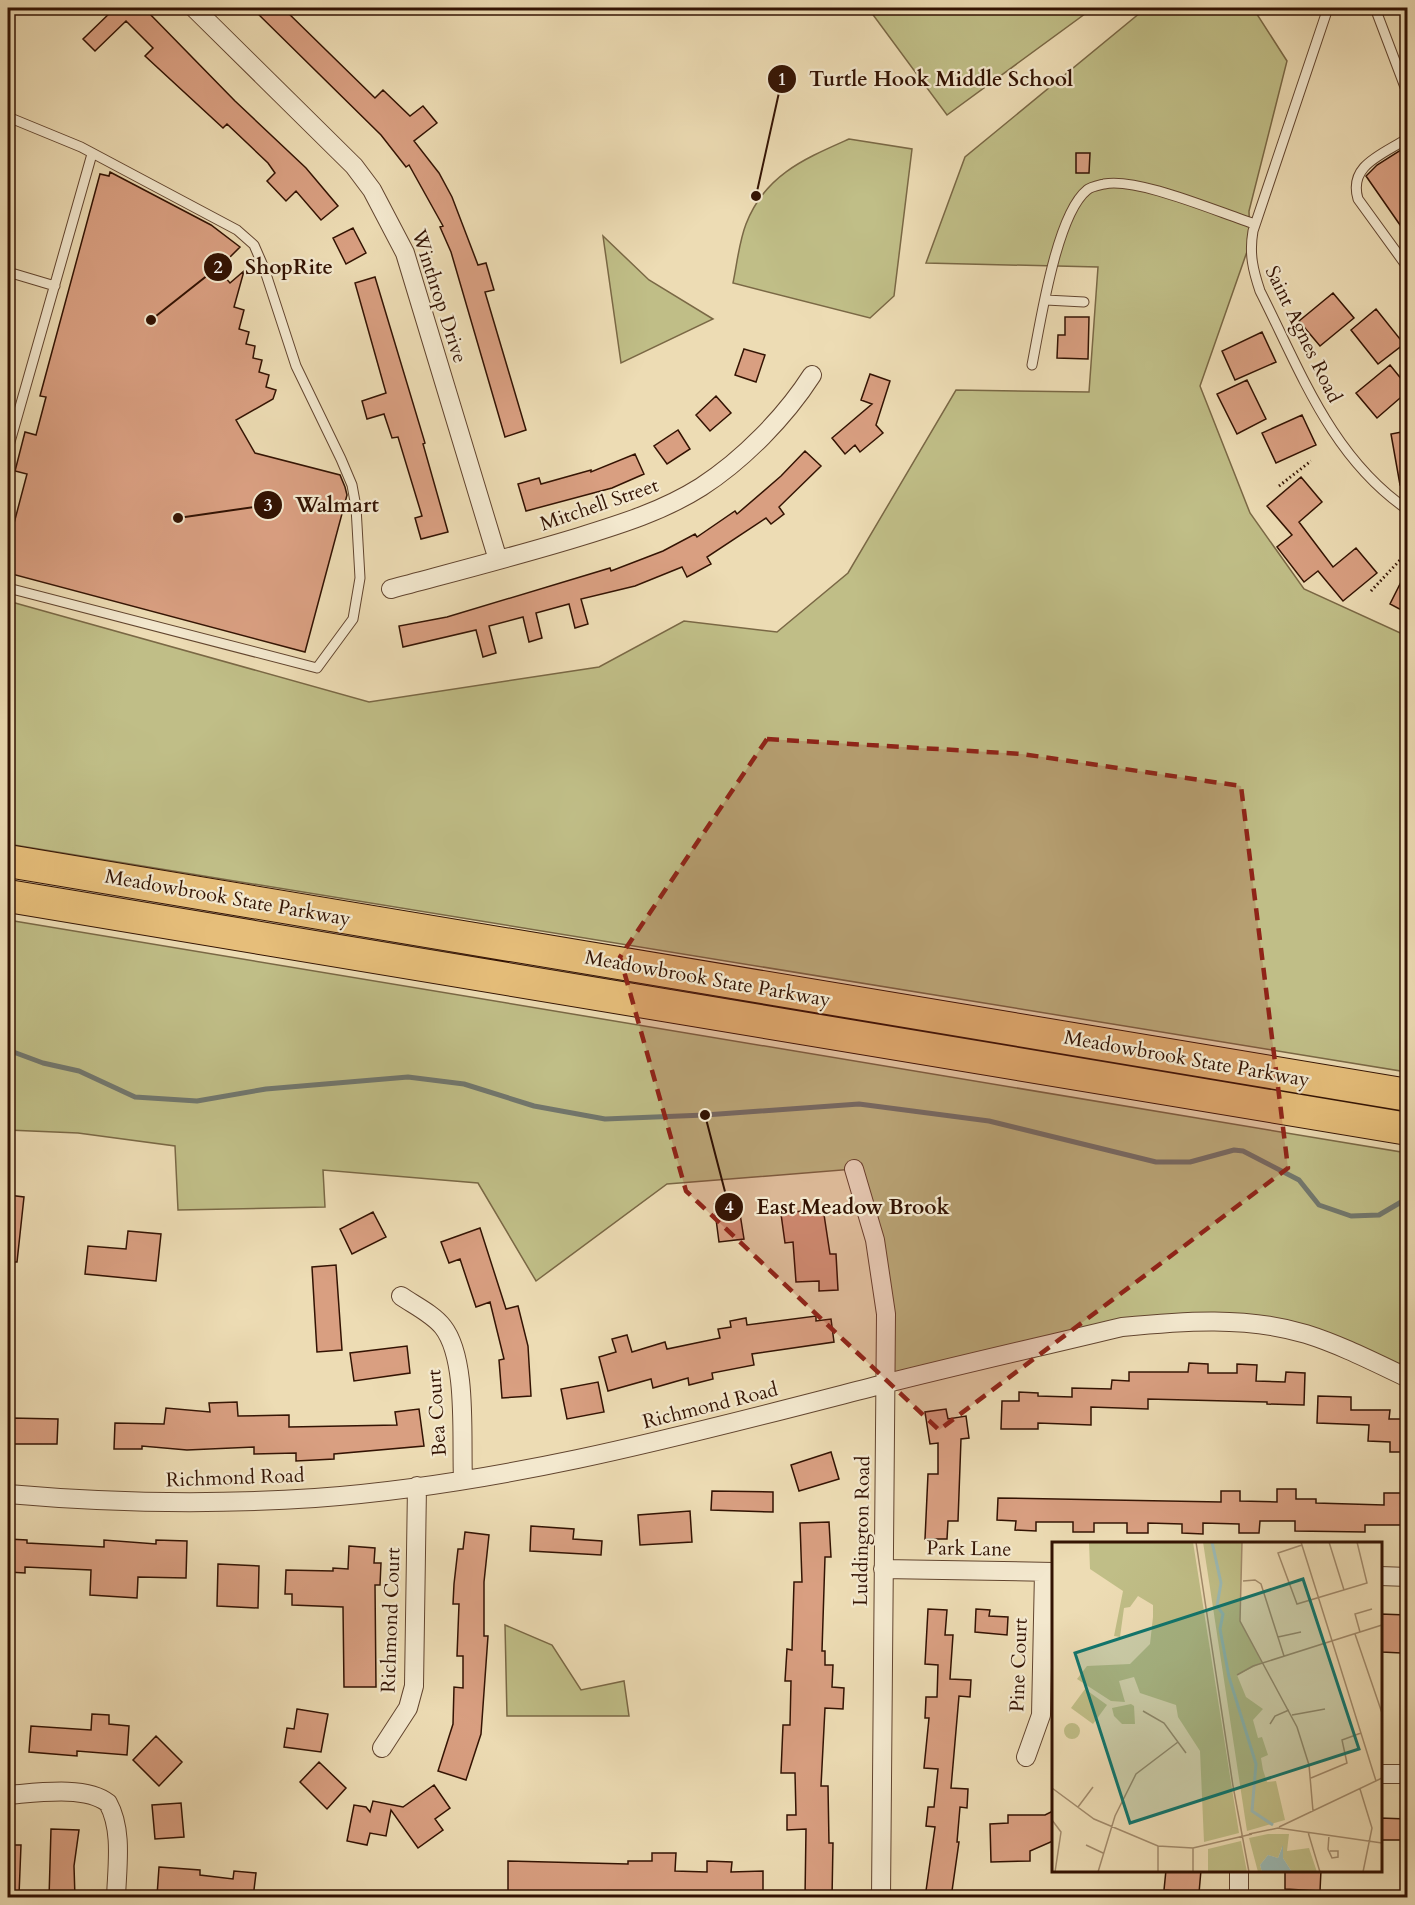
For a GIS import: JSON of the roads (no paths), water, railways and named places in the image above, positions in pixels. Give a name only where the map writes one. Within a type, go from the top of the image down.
[{"type":"highway","name":"Meadowbrook State Parkway","points":[[8,861],[1407,1095]]},
{"type":"highway","name":"Meadowbrook State Parkway","points":[[8,896],[1407,1129]]},
{"type":"street","name":"Winthrop Drive","points":[[194,8],[354,166],[394,227],[405,253],[498,560]]},
{"type":"street","name":"Mitchell Street","points":[[391,589],[635,519],[702,487],[752,446],[802,390],[812,375]]},
{"type":"street","name":"Luddington Road","points":[[854,1169],[874,1240],[884,1304],[886,1384],[881,1898]]},
{"type":"street","name":"Bea Court","points":[[401,1296],[445,1329],[454,1351],[458,1373],[463,1479]]},
{"type":"street","name":"Richmond Road","points":[[8,1494],[81,1501],[196,1503],[316,1498],[510,1473],[687,1436],[886,1384],[1122,1327],[1185,1320],[1251,1323],[1305,1334],[1353,1352],[1407,1378]]},
{"type":"street","name":"Richmond Court","points":[[382,1748],[408,1708],[414,1686],[417,1486]]},
{"type":"street","name":"Park Lane","points":[[884,1569],[1049,1572]]},
{"type":"street","name":"Pine Court","points":[[1026,1757],[1041,1715],[1049,1572]]},
{"type":"street","points":[[1382,1576],[1407,1577]]},
{"type":"street","points":[[1382,1774],[1407,1774]]},
{"type":"street","points":[[8,1795],[91,1794],[108,1803],[114,1817],[117,1840],[116,1898]]},
{"type":"street","points":[[1239,1872],[1239,1898]]},
{"type":"lane","name":"Saint Agnes Road","points":[[1328,8],[1255,224],[1249,250],[1260,291],[1332,433],[1380,491],[1407,510]]},
{"type":"lane","points":[[1375,8],[1407,95]]},
{"type":"lane","points":[[8,117],[92,154],[237,230],[254,245],[296,366],[352,485],[356,507],[360,578],[353,619],[317,669],[8,588]]},
{"type":"lane","points":[[1407,138],[1365,166],[1357,174],[1354,187],[1358,199],[1407,268]]},
{"type":"lane","points":[[8,449],[92,154]]},
{"type":"lane","points":[[1032,364],[1057,251],[1073,210],[1087,190],[1106,184],[1139,186],[1255,224]]},
{"type":"lane","points":[[8,272],[55,286]]},
{"type":"lane","points":[[1046,300],[1083,302]]},
{"type":"waterway","points":[[8,1050],[43,1063],[79,1071],[135,1097],[197,1101],[266,1089],[408,1077],[464,1084],[534,1106],[605,1119],[705,1115],[859,1104],[989,1121],[1156,1162],[1190,1162],[1234,1150],[1243,1151],[1299,1180],[1319,1205],[1351,1216],[1379,1215],[1408,1198]]},
{"type":"place","name":"Turtle Hook Middle School","points":[[756,196]]},
{"type":"place","name":"ShopRite","points":[[151,320]]},
{"type":"place","name":"Walmart","points":[[178,518]]},
{"type":"place","name":"East Meadow Brook","points":[[705,1115]]}]
